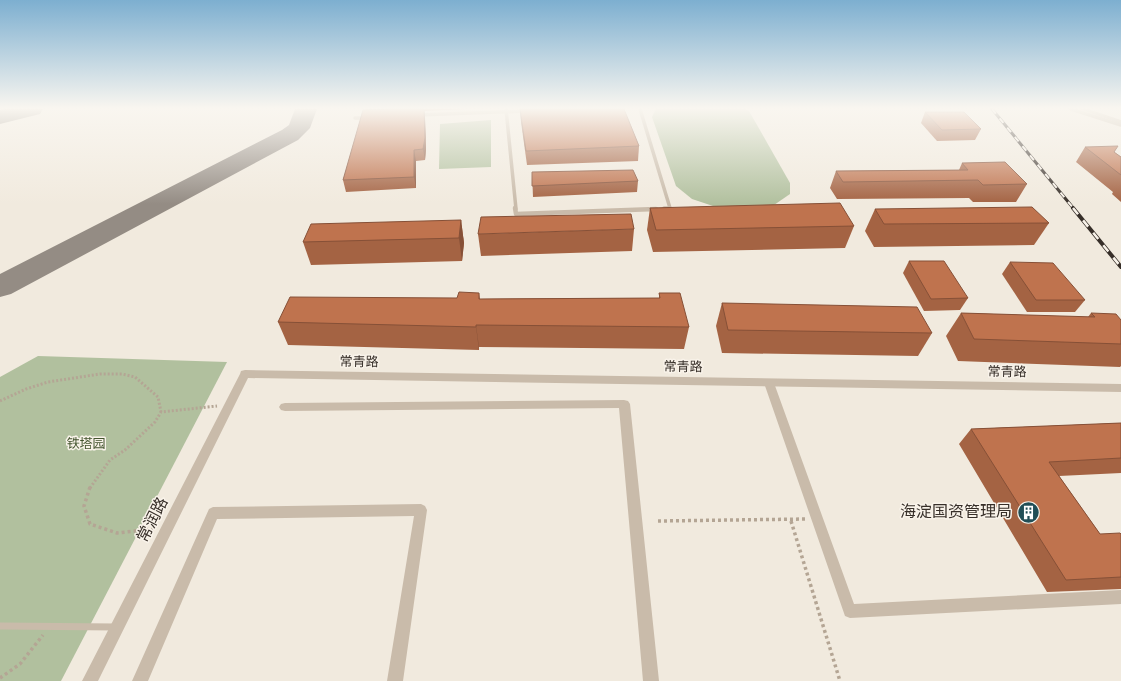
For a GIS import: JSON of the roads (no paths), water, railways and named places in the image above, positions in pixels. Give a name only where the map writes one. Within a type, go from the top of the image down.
[{"type":"street","name":"常青路","points":[[245,374],[1121,388]]},
{"type":"street","name":"常润路","points":[[90,681],[245,374]]},
{"type":"street","points":[[769,383],[850,611],[1121,597]]},
{"type":"street","points":[[285,407],[624,404],[651,681]]},
{"type":"street","points":[[140,681],[213,513],[421,510],[395,681]]},
{"type":"lane","points":[[509,141],[516,214],[670,208],[650,141]]},
{"type":"lane","points":[[0,626],[117,627]]},
{"type":"railway","points":[[1018,141],[1074,209]]},
{"type":"railway","points":[[1073,208],[1121,267]]},
{"type":"place","name":"海淀国资管理局","points":[[1028,512]]},
{"type":"park label","name":"铁塔园","points":[[86,444]]}]
